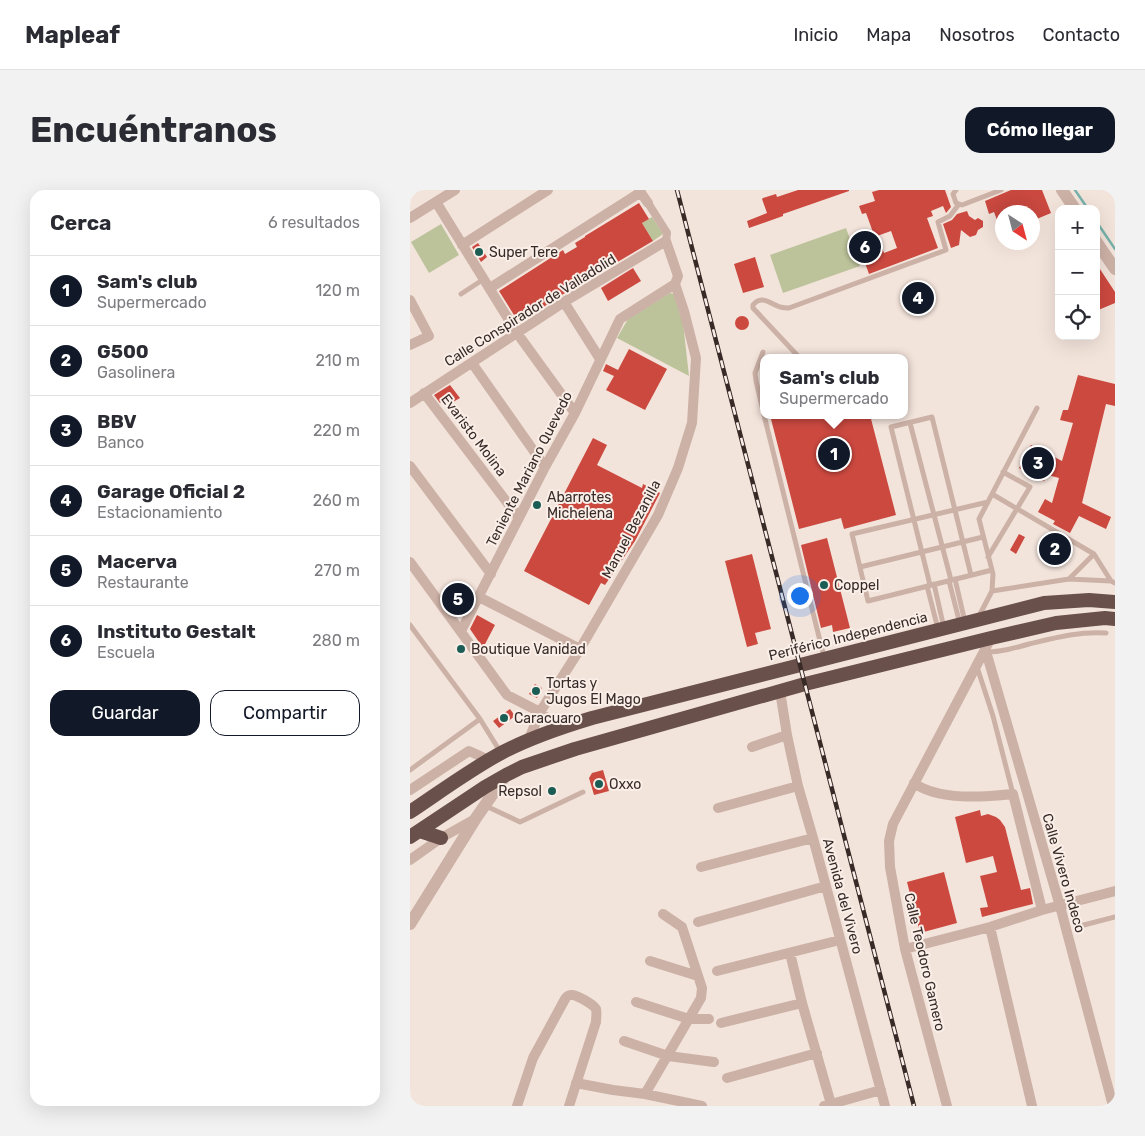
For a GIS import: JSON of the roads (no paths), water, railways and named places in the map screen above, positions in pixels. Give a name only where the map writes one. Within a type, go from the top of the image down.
[{"type":"highway","name":"Periférico Independencia","points":[[536,762],[575,749],[780,691],[806,674],[824,658],[1044,603],[1089,600],[1110,602]]},
{"type":"highway","points":[[415,834],[506,775],[580,740],[806,674],[1048,607],[1082,606],[1110,602]]},
{"type":"highway","points":[[529,740],[553,736],[592,722],[1009,628],[1047,617],[1076,616],[1100,619]]},
{"type":"highway","name":"Periférico Independencia","points":[[550,726],[806,674],[987,646],[1056,623],[1115,619]]},
{"type":"highway","points":[[410,812],[476,768],[529,740],[550,726]]},
{"type":"highway","points":[[415,834],[441,838]]},
{"type":"street","points":[[410,218],[455,190]]},
{"type":"street","points":[[462,245],[548,190]]},
{"type":"street","points":[[1062,190],[1072,205]]},
{"type":"street","points":[[487,283],[640,191],[648,203]]},
{"type":"street","points":[[436,202],[517,334],[575,412]]},
{"type":"street","name":"Manuel Bezanilla","points":[[529,740],[540,712],[580,649],[658,515],[678,468],[692,423],[696,358],[675,284],[678,276],[666,241],[667,233],[648,203]]},
{"type":"street","name":"Calle Conspirador de Valladolid","points":[[410,404],[564,302],[666,241]]},
{"type":"street","points":[[1100,247],[1115,269]]},
{"type":"street","name":"Teniente Mariano Quevedo","points":[[461,631],[575,412],[620,319],[675,284]]},
{"type":"street","points":[[410,300],[429,336],[410,346]]},
{"type":"street","points":[[564,302],[600,359]]},
{"type":"street","points":[[472,362],[545,467]]},
{"type":"street","name":"Evaristo Molina","points":[[424,393],[519,518]]},
{"type":"street","points":[[410,466],[491,574]]},
{"type":"street","points":[[410,562],[507,695],[540,712],[550,726]]},
{"type":"street","points":[[479,597],[580,649]]},
{"type":"street","name":"Calle Teodoro Gamero","points":[[947,1106],[905,949],[890,867],[889,841],[893,824],[987,646]]},
{"type":"street","name":"Calle Vivero Indeco","points":[[987,646],[1060,906],[1113,1106]]},
{"type":"street","name":"Avenida del Vivero","points":[[780,691],[798,786],[885,1106]]},
{"type":"street","points":[[752,747],[788,735]]},
{"type":"street","points":[[410,790],[469,750],[495,757]]},
{"type":"street","points":[[410,924],[476,818],[506,775]]},
{"type":"street","points":[[914,783],[920,788],[954,796],[1013,794],[1042,910]]},
{"type":"street","points":[[718,808],[798,786]]},
{"type":"street","points":[[410,860],[441,838],[476,818]]},
{"type":"street","points":[[701,867],[813,838]]},
{"type":"street","points":[[698,922],[826,886]]},
{"type":"street","points":[[905,949],[990,927],[1042,910],[1115,890]]},
{"type":"street","points":[[645,1094],[701,998],[702,993],[682,927],[662,914]]},
{"type":"street","points":[[990,927],[1032,1106]]},
{"type":"street","points":[[717,971],[840,940]]},
{"type":"street","points":[[790,953],[817,1053],[828,1105],[881,1090]]},
{"type":"street","points":[[650,961],[698,976]]},
{"type":"street","points":[[517,1106],[534,1058],[565,999],[568,995],[573,994],[592,1005],[596,1010],[596,1022],[569,1106]]},
{"type":"street","points":[[636,1002],[689,1019],[709,1019]]},
{"type":"street","points":[[721,1023],[802,1003]]},
{"type":"street","points":[[624,1042],[668,1056],[714,1062]]},
{"type":"street","points":[[727,1078],[817,1053]]},
{"type":"street","points":[[576,1083],[645,1094],[702,1106]]},
{"type":"lane","points":[[956,190],[953,194],[956,203],[962,205],[1001,190]]},
{"type":"lane","points":[[796,354],[753,308],[755,302],[767,300],[782,308],[789,308],[946,250],[938,222],[950,216],[959,204]]},
{"type":"lane","points":[[461,294],[487,283]]},
{"type":"lane","points":[[760,360],[755,373],[760,398]]},
{"type":"lane","points":[[968,622],[992,590],[993,574],[979,519],[1037,408]]},
{"type":"lane","points":[[941,629],[891,428],[932,417],[971,575]]},
{"type":"lane","points":[[765,419],[824,658]]},
{"type":"lane","points":[[910,423],[942,547],[968,622]]},
{"type":"lane","points":[[988,558],[1030,487],[1003,472]]},
{"type":"lane","points":[[992,494],[1094,554],[1113,582]]},
{"type":"lane","points":[[988,502],[852,534],[868,601],[992,570]]},
{"type":"lane","points":[[860,566],[983,537]]},
{"type":"lane","points":[[1068,579],[1094,554]]},
{"type":"lane","points":[[992,590],[1068,579],[1113,582]]},
{"type":"lane","points":[[410,625],[480,719],[495,757]]},
{"type":"lane","points":[[987,646],[997,652],[1052,638],[1089,632],[1106,633]]},
{"type":"lane","points":[[976,664],[993,716],[1013,794]]},
{"type":"lane","points":[[410,770],[480,719]]},
{"type":"lane","points":[[485,806],[520,822],[583,792]]},
{"type":"lane","points":[[1080,926],[1115,916]]},
{"type":"waterway","points":[[1075,190],[1085,205]]},
{"type":"waterway","points":[[1100,227],[1115,249]]},
{"type":"railway","points":[[677,190],[914,1106]]},
{"type":"place","name":"Instituto Gestalt","points":[[865,247]]},
{"type":"place","name":"Super Tere","points":[[479,252]]},
{"type":"place","name":"Garage Oficial 2","points":[[918,298]]},
{"type":"place","name":"Sam's club","points":[[834,454]]},
{"type":"place","name":"BBV","points":[[1038,463]]},
{"type":"place","name":"Abarrotes Michelena","points":[[537,505]]},
{"type":"place","name":"G500","points":[[1055,549]]},
{"type":"place","name":"Coppel","points":[[824,585]]},
{"type":"place","name":"Macerva","points":[[458,599]]},
{"type":"place","name":"Boutique Vanidad","points":[[461,649]]},
{"type":"place","name":"Tortas y Jugos El Mago","points":[[536,691]]},
{"type":"place","name":"Caracuaro","points":[[504,718]]},
{"type":"place","name":"Oxxo","points":[[599,784]]},
{"type":"place","name":"Repsol","points":[[552,791]]}]
